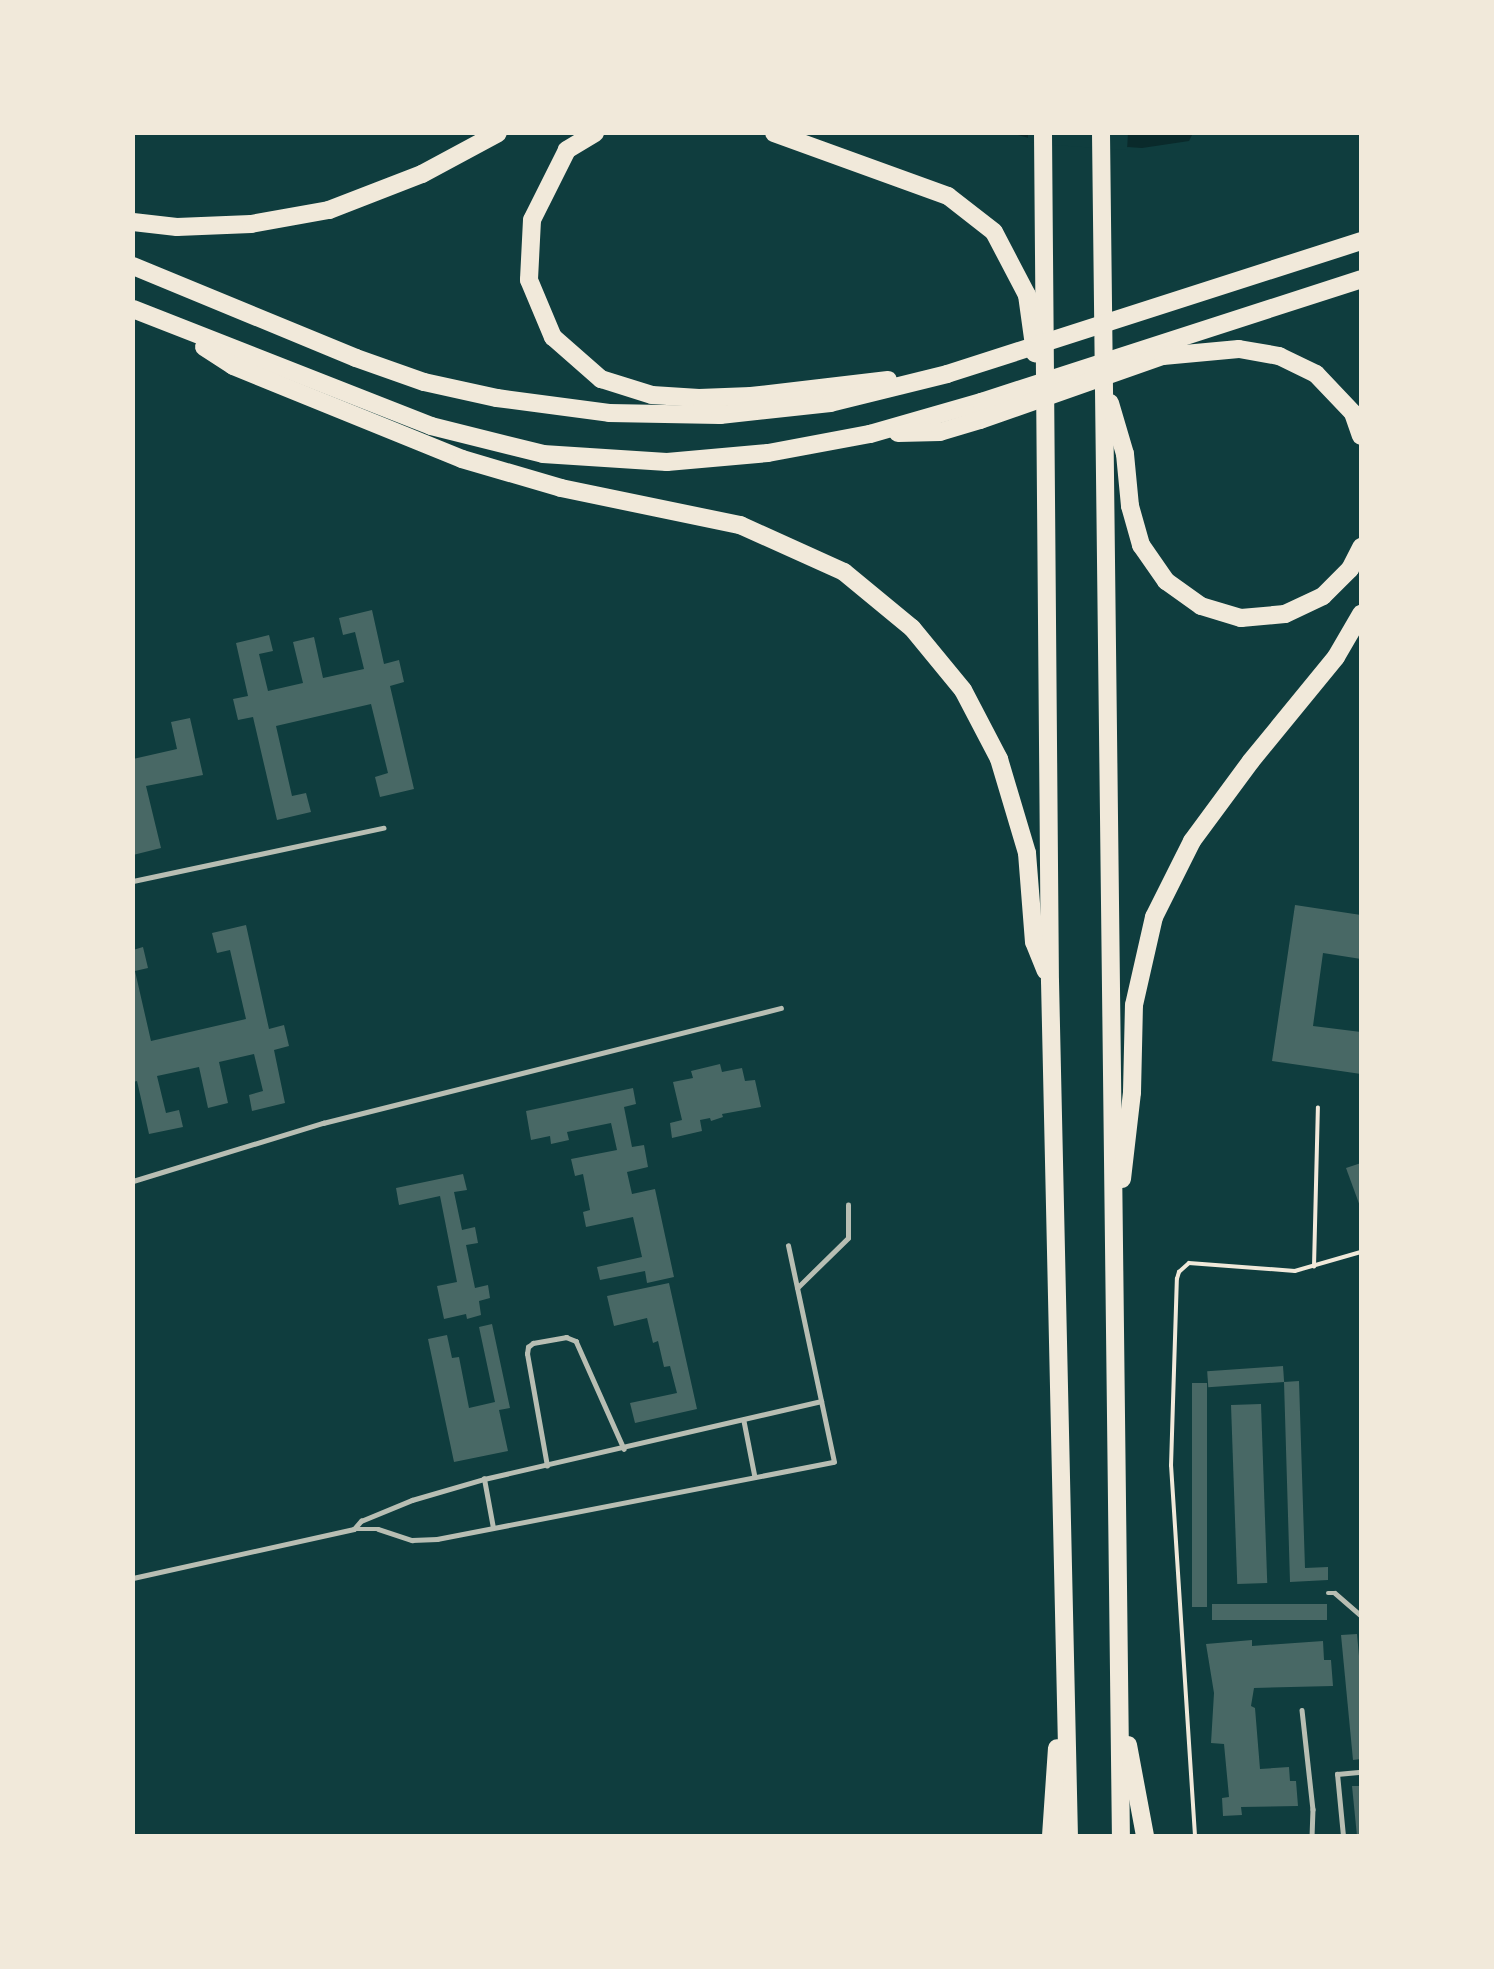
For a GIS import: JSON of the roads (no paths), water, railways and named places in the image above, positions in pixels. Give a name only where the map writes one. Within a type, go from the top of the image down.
[{"type":"highway","points":[[133,222],[177,227],[251,224],[329,210],[422,174],[498,133]]},
{"type":"highway","points":[[595,133],[567,150],[532,220],[529,280],[553,337],[601,379],[652,395],[699,398],[947,374]]},
{"type":"highway","points":[[774,133],[948,196],[994,232],[1027,295],[1045,433]]},
{"type":"highway","points":[[1043,133],[1051,981],[1069,1836]]},
{"type":"highway","points":[[1101,133],[1121,1836]]},
{"type":"highway","points":[[133,266],[356,358],[424,382],[498,398],[596,411],[720,415],[817,405],[947,374],[1361,241]]},
{"type":"highway","points":[[870,434],[940,432],[981,421],[1163,350],[1361,279]]},
{"type":"highway","points":[[133,309],[175,328],[431,426],[543,454],[667,461],[768,453],[870,434],[1163,350],[1238,349],[1279,356],[1316,374],[1353,413],[1361,436]]},
{"type":"highway","points":[[175,328],[233,366],[462,459],[561,488],[740,525],[845,572],[912,628],[963,690],[999,759],[1027,853],[1034,942],[1051,981]]},
{"type":"highway","points":[[1104,383],[1125,454],[1130,506],[1141,545],[1166,581],[1201,607],[1241,618],[1285,614],[1323,596],[1350,569],[1361,547]]},
{"type":"highway","points":[[1113,1245],[1132,1093],[1134,1005],[1154,917],[1192,841],[1251,761],[1336,657],[1361,614]]},
{"type":"highway","points":[[1051,1836],[1065,1636]]},
{"type":"highway","points":[[1119,1693],[1145,1836]]},
{"type":"lane","points":[[133,881],[383,828]]},
{"type":"lane","points":[[133,1181],[324,1123],[781,1007]]},
{"type":"lane","points":[[797,1288],[848,1238],[848,1205]]},
{"type":"lane","points":[[133,1578],[354,1529],[377,1529],[412,1539],[437,1539],[834,1462],[788,1246]]},
{"type":"lane","points":[[547,1466],[527,1354],[528,1347],[533,1343],[566,1337],[576,1341],[624,1449]]},
{"type":"lane","points":[[354,1529],[361,1521],[412,1500],[484,1479],[624,1449],[821,1401]]},
{"type":"lane","points":[[744,1421],[755,1477]]},
{"type":"lane","points":[[484,1479],[493,1528]]},
{"type":"lane","points":[[1328,1593],[1335,1593],[1361,1616]]},
{"type":"lane","points":[[1302,1710],[1313,1809],[1312,1836]]},
{"type":"lane","points":[[1343,1836],[1337,1774],[1361,1772]]},
{"type":"water","points":[[1011,133],[1193,133],[1189,141],[1142,148],[1040,141]]}]
